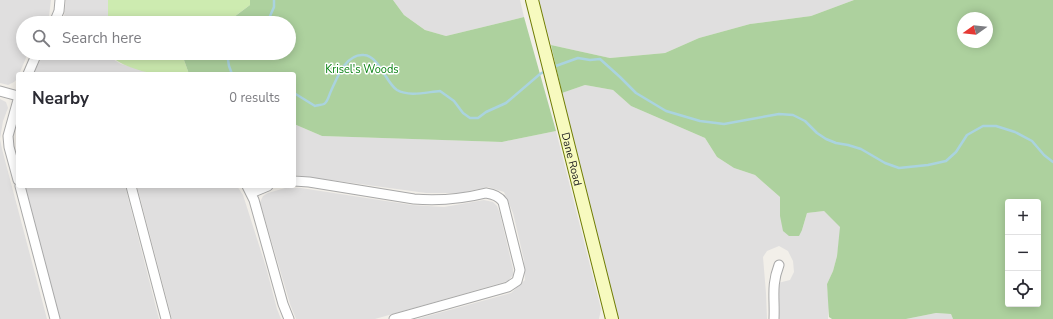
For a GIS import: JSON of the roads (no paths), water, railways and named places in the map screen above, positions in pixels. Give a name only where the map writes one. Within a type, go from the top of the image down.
[{"type":"street","points":[[57,16],[60,0]]},
{"type":"street","name":"Dane Road","points":[[532,0],[612,319]]},
{"type":"street","points":[[29,72],[34,60]]},
{"type":"street","points":[[0,91],[16,95]]},
{"type":"street","points":[[16,107],[8,136],[9,147],[16,173]]},
{"type":"street","points":[[296,181],[414,199],[448,200],[492,194],[503,202],[520,265],[519,276],[516,280],[508,287],[394,319]]},
{"type":"street","points":[[21,188],[55,319]]},
{"type":"street","points":[[132,188],[166,319]]},
{"type":"street","points":[[249,189],[283,304],[289,319]]},
{"type":"street","points":[[774,319],[773,288],[779,265]]},
{"type":"waterway","points":[[270,16],[274,7],[274,0]]},
{"type":"waterway","points":[[296,94],[315,106],[324,104],[339,73],[347,62],[358,55],[364,55],[374,60],[389,82],[397,90],[412,94],[440,91],[454,101],[463,113],[470,118],[478,118],[486,112],[506,103],[540,74],[547,70]]},
{"type":"waterway","points":[[553,67],[578,58],[590,60],[600,59],[636,93],[666,111],[700,121],[724,124],[779,114],[793,115],[805,121],[817,133],[826,139],[861,149],[885,163],[899,168],[928,165],[946,161],[956,152],[967,135],[983,126],[996,126],[1015,132],[1032,141],[1044,155],[1053,162]]},
{"type":"waterway","points":[[228,60],[231,72]]},
{"type":"park label","name":"Krisel's Woods","points":[[362,69]]}]
